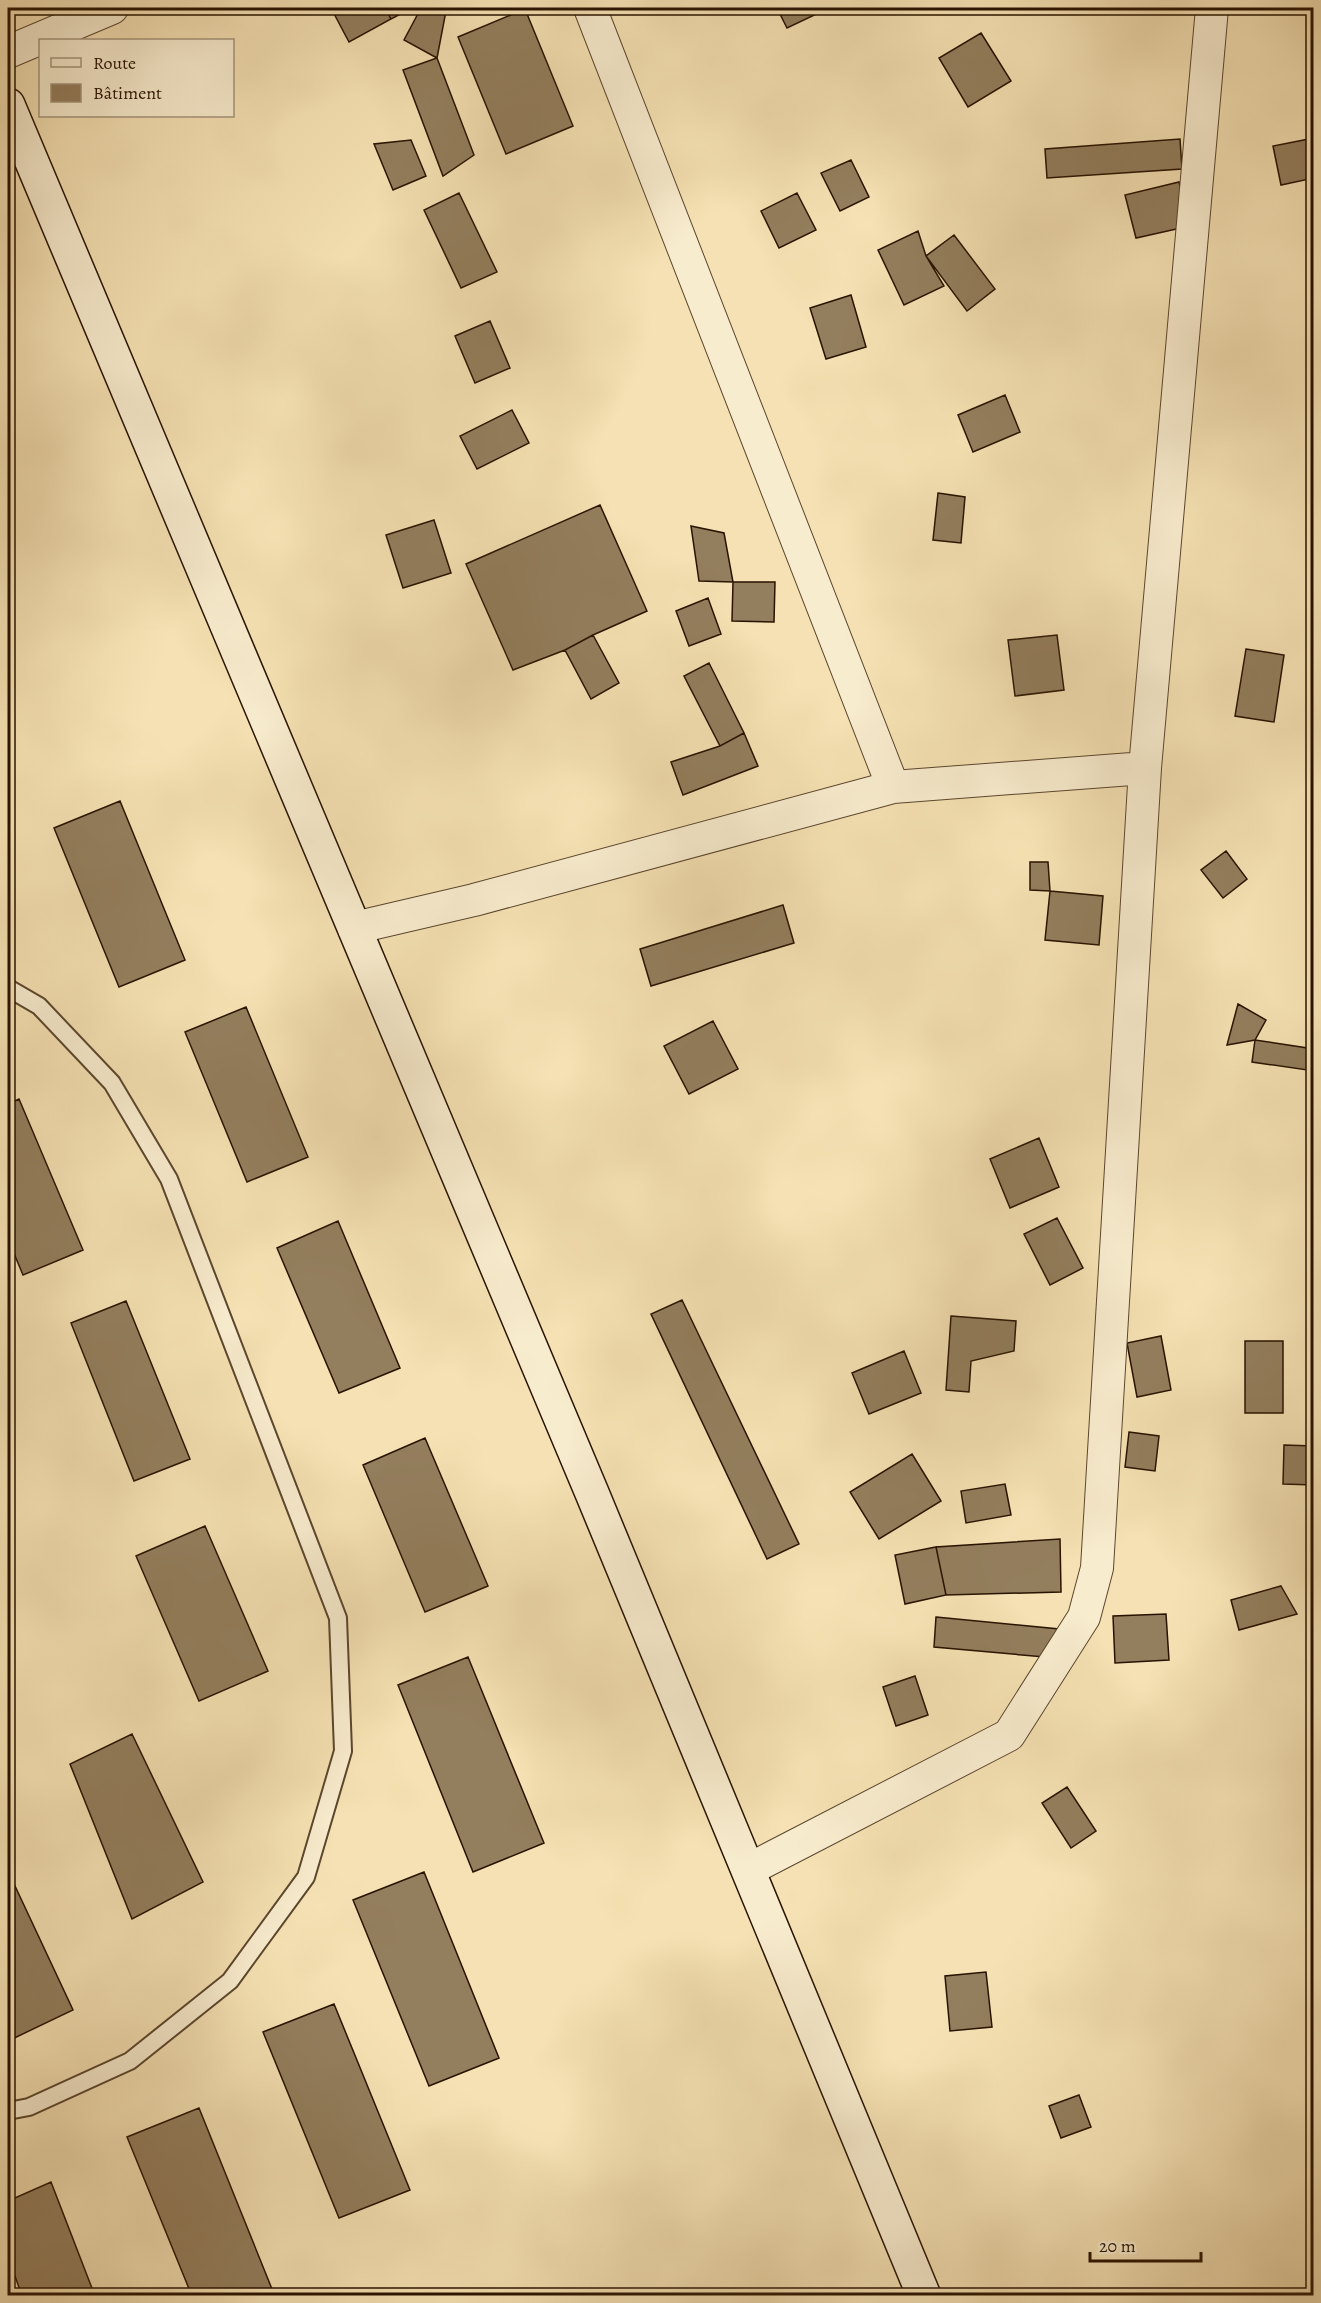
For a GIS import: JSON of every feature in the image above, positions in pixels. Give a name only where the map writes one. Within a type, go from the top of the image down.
[{"type":"street","points":[[8,52],[112,8]]},
{"type":"street","points":[[590,8],[893,787]]},
{"type":"street","points":[[748,1870],[1010,1736],[1084,1617],[1097,1568],[1145,768],[1212,8]]},
{"type":"street","points":[[8,105],[924,2295]]},
{"type":"street","points":[[354,928],[474,900],[893,787],[1145,768]]},
{"type":"lane","points":[[8,987],[39,1006],[112,1083],[169,1179],[338,1618],[343,1751],[306,1877],[230,1981],[130,2061],[29,2107],[8,2110]]},
{"type":"building","points":[[331,8],[385,8],[391,19],[349,42]]},
{"type":"building","points":[[385,8],[412,8],[391,19]]},
{"type":"building","points":[[421,8],[439,8],[446,11],[437,58],[404,40]]},
{"type":"building","points":[[777,8],[829,8],[787,28]]},
{"type":"building","points":[[525,9],[573,126],[506,154],[458,37]]},
{"type":"building","points":[[981,33],[1011,81],[968,107],[939,58]]},
{"type":"building","points":[[437,58],[474,155],[443,176],[403,70]]},
{"type":"building","points":[[1314,138],[1314,178],[1281,185],[1273,146]]},
{"type":"building","points":[[1180,139],[1182,169],[1047,178],[1045,149]]},
{"type":"building","points":[[411,140],[426,176],[393,190],[374,144]]},
{"type":"building","points":[[851,160],[869,197],[840,211],[821,173]]},
{"type":"building","points":[[1179,182],[1190,226],[1136,238],[1125,195]]},
{"type":"building","points":[[459,193],[497,272],[461,288],[424,210]]},
{"type":"building","points":[[797,193],[816,230],[779,248],[761,211]]},
{"type":"building","points":[[918,231],[926,256],[944,286],[904,305],[878,250]]},
{"type":"building","points":[[954,235],[995,289],[967,311],[926,256]]},
{"type":"building","points":[[851,295],[866,347],[826,359],[810,308]]},
{"type":"building","points":[[490,321],[510,368],[475,383],[455,336]]},
{"type":"building","points":[[1005,395],[1020,432],[973,452],[958,415]]},
{"type":"building","points":[[512,410],[529,443],[477,469],[460,436]]},
{"type":"building","points":[[938,493],[965,497],[961,543],[933,540]]},
{"type":"building","points":[[600,505],[647,611],[565,650],[513,670],[466,564]]},
{"type":"building","points":[[434,520],[451,573],[403,588],[386,535]]},
{"type":"building","points":[[691,526],[724,533],[733,582],[699,581]]},
{"type":"building","points":[[733,582],[775,582],[774,622],[732,621]]},
{"type":"building","points":[[708,598],[721,634],[689,646],[676,611]]},
{"type":"building","points":[[593,635],[619,683],[591,699],[565,650]]},
{"type":"building","points":[[1057,635],[1064,690],[1015,696],[1008,640]]},
{"type":"building","points":[[1246,649],[1284,655],[1274,722],[1235,716]]},
{"type":"building","points":[[709,663],[744,733],[720,746],[684,676]]},
{"type":"building","points":[[1314,664],[1314,707],[1311,707],[1307,665]]},
{"type":"building","points":[[744,733],[758,766],[683,795],[671,762],[720,746]]},
{"type":"building","points":[[120,801],[185,960],[119,987],[54,828]]},
{"type":"building","points":[[1226,851],[1247,879],[1223,898],[1201,870]]},
{"type":"building","points":[[1030,862],[1048,862],[1050,891],[1030,890]]},
{"type":"building","points":[[1050,891],[1103,896],[1099,945],[1045,940]]},
{"type":"building","points":[[783,905],[794,943],[651,986],[640,949]]},
{"type":"building","points":[[1238,1004],[1266,1020],[1255,1040],[1227,1045]]},
{"type":"building","points":[[246,1007],[308,1157],[247,1182],[185,1032]]},
{"type":"building","points":[[713,1021],[738,1069],[689,1094],[664,1046]]},
{"type":"building","points":[[1255,1040],[1314,1049],[1314,1071],[1252,1062]]},
{"type":"building","points":[[19,1099],[83,1250],[23,1275],[8,1239],[8,1104]]},
{"type":"building","points":[[1039,1138],[1059,1187],[1010,1208],[990,1159]]},
{"type":"building","points":[[1057,1218],[1083,1268],[1050,1285],[1024,1234]]},
{"type":"building","points":[[338,1221],[400,1368],[339,1393],[277,1248]]},
{"type":"building","points":[[682,1300],[799,1544],[767,1559],[651,1314]]},
{"type":"building","points":[[126,1301],[190,1459],[134,1481],[71,1323]]},
{"type":"building","points":[[951,1316],[1016,1321],[1014,1351],[971,1361],[969,1392],[946,1390]]},
{"type":"building","points":[[1161,1336],[1171,1390],[1137,1397],[1127,1343]]},
{"type":"building","points":[[1245,1341],[1283,1341],[1283,1413],[1245,1413]]},
{"type":"building","points":[[904,1351],[921,1393],[869,1414],[852,1373]]},
{"type":"building","points":[[1129,1432],[1159,1436],[1155,1471],[1125,1467]]},
{"type":"building","points":[[425,1438],[488,1586],[425,1612],[363,1465]]},
{"type":"building","points":[[1284,1445],[1314,1446],[1314,1485],[1283,1484]]},
{"type":"building","points":[[912,1454],[941,1501],[879,1539],[850,1492]]},
{"type":"building","points":[[1005,1484],[1011,1515],[966,1523],[961,1491]]},
{"type":"building","points":[[205,1526],[268,1671],[199,1701],[136,1556]]},
{"type":"building","points":[[1060,1539],[1061,1592],[946,1595],[936,1547]]},
{"type":"building","points":[[936,1547],[946,1595],[905,1604],[895,1555]]},
{"type":"building","points":[[1281,1586],[1297,1614],[1239,1630],[1231,1600]]},
{"type":"building","points":[[1166,1614],[1169,1660],[1115,1663],[1113,1616]]},
{"type":"building","points":[[936,1617],[1059,1629],[1056,1658],[934,1647]]},
{"type":"building","points":[[468,1657],[544,1843],[473,1872],[398,1685]]},
{"type":"building","points":[[915,1676],[928,1715],[896,1726],[883,1687]]},
{"type":"building","points":[[132,1734],[203,1882],[132,1919],[70,1764]]},
{"type":"building","points":[[1067,1787],[1096,1831],[1071,1848],[1042,1803]]},
{"type":"building","points":[[8,1871],[73,2010],[8,2041]]},
{"type":"building","points":[[424,1872],[499,2058],[429,2086],[353,1900]]},
{"type":"building","points":[[986,1972],[992,2027],[950,2031],[945,1976]]},
{"type":"building","points":[[334,2004],[410,2190],[339,2218],[263,2032]]},
{"type":"building","points":[[1079,2095],[1091,2127],[1061,2138],[1049,2106]]},
{"type":"building","points":[[199,2108],[274,2294],[270,2296],[192,2296],[127,2137]]},
{"type":"building","points":[[51,2182],[95,2296],[22,2296],[8,2256],[8,2201]]}]
